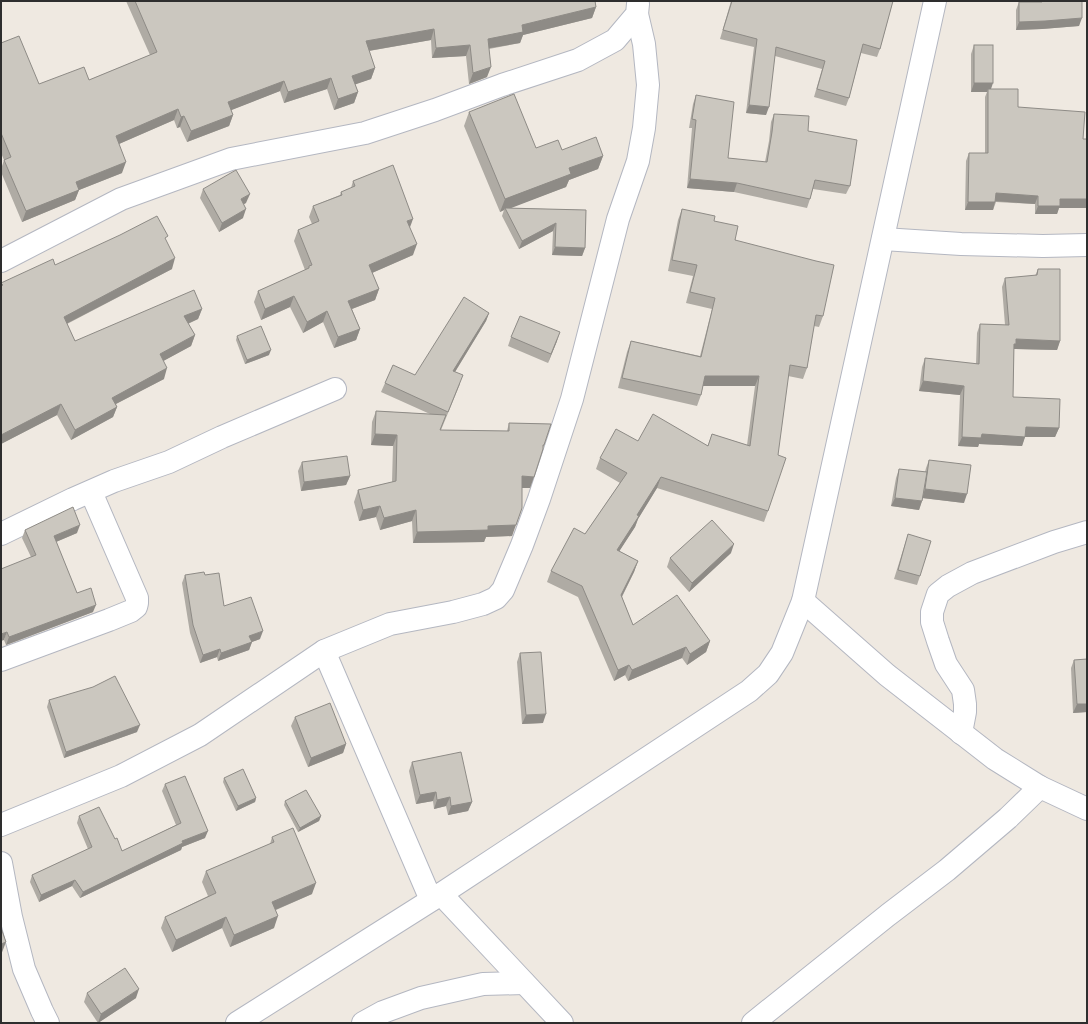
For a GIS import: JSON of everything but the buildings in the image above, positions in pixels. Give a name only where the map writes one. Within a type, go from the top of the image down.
[{"type":"street","points":[[237,1023],[436,897],[749,691],[768,674],[782,653],[803,601],[935,1]]},
{"type":"street","points":[[1,261],[121,199],[231,160],[365,133],[435,110],[502,84],[578,60],[615,40],[638,7]]},
{"type":"street","points":[[1,825],[121,776],[200,735],[324,651],[390,624],[453,612],[483,604],[496,598],[503,590],[539,499],[572,399],[618,219],[638,161],[644,128],[648,85],[644,44],[638,7]]},
{"type":"street","points":[[883,239],[961,244],[1043,246],[1087,245]]},
{"type":"street","points":[[1,534],[114,481],[169,462],[222,436],[335,389]]},
{"type":"street","points":[[1,660],[109,620],[131,611],[136,607],[137,603],[135,595],[91,492]]},
{"type":"street","points":[[961,733],[966,712],[963,690],[946,664],[932,622],[932,612],[938,594],[948,586],[972,573],[1048,544],[1087,532]]},
{"type":"street","points":[[803,601],[887,675],[995,760],[1040,787],[1087,809]]},
{"type":"street","points":[[324,651],[436,897],[524,983],[562,1023]]},
{"type":"street","points":[[753,1023],[888,915],[947,870],[1008,818],[1040,787]]},
{"type":"street","points":[[1,863],[11,917],[24,969],[48,1023]]},
{"type":"street","points":[[364,1023],[383,1012],[421,998],[482,984],[524,983]]}]
